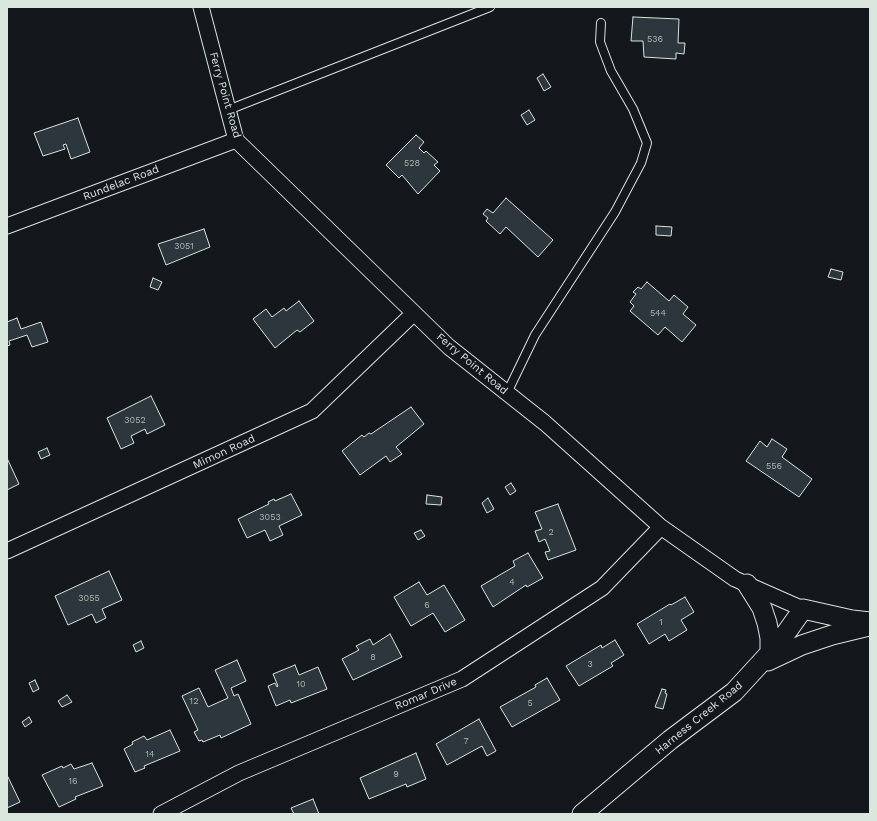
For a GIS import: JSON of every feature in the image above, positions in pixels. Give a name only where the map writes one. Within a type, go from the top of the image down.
[{"type":"street","name":"Ferry Point Road","points":[[201,7],[236,140],[449,347],[545,423],[661,527],[735,579],[803,609]]},
{"type":"street","name":"Rundelac Road","points":[[7,226],[236,140]]},
{"type":"street","name":"Mimon Road","points":[[7,551],[312,411],[414,313]]},
{"type":"street","name":"Romar Drive","points":[[161,814],[239,773],[462,679],[602,588],[661,527]]},
{"type":"street","points":[[747,584],[762,608],[767,623],[770,638],[765,659]]},
{"type":"street","points":[[803,609],[852,620],[870,622]]},
{"type":"street","name":"Harness Creek Road","points":[[582,814],[670,740],[734,692],[765,659],[803,609]]},
{"type":"street","points":[[765,659],[832,635],[870,626]]},
{"type":"lane","points":[[228,110],[490,7]]},
{"type":"lane","points":[[507,392],[535,335],[615,212],[641,163],[647,143],[632,109],[611,71],[600,42],[601,23]]},
{"type":"building","points":[[633,17],[679,19],[678,43],[685,43],[684,54],[676,53],[676,59],[644,57],[643,41],[631,41]]},
{"type":"building","points":[[543,74],[551,87],[544,91],[537,78]]},
{"type":"building","points":[[529,110],[535,120],[527,125],[521,115]]},
{"type":"building","points":[[78,118],[90,152],[71,159],[66,144],[63,145],[65,149],[43,156],[34,133]]},
{"type":"building","points":[[416,135],[424,142],[419,148],[424,153],[426,151],[438,162],[434,165],[440,171],[418,194],[402,175],[399,178],[386,165]]},
{"type":"building","points":[[506,198],[553,240],[538,257],[506,227],[500,234],[486,221],[488,218],[483,214],[487,209],[493,213]]},
{"type":"building","points":[[656,226],[672,227],[671,236],[656,235]]},
{"type":"building","points":[[204,229],[210,247],[166,265],[158,244]]},
{"type":"building","points":[[831,269],[843,272],[841,280],[828,277]]},
{"type":"building","points":[[153,278],[162,282],[158,290],[150,287]]},
{"type":"building","points":[[647,282],[669,301],[674,295],[688,307],[683,314],[696,325],[682,342],[665,327],[658,335],[630,311],[634,306],[630,302],[636,294],[633,292],[638,287],[641,289]]},
{"type":"building","points":[[299,301],[314,321],[300,332],[297,330],[275,348],[253,319],[266,309],[272,317],[284,308],[286,311]]},
{"type":"building","points":[[17,318],[21,329],[41,322],[48,342],[32,347],[27,335],[9,341],[10,345],[7,346],[7,322]]},
{"type":"building","points":[[151,396],[165,425],[147,434],[145,429],[131,436],[134,443],[121,449],[107,418]]},
{"type":"building","points":[[411,407],[424,424],[396,447],[402,454],[390,462],[386,456],[360,475],[342,451],[362,435],[364,437],[369,433],[371,434]]},
{"type":"building","points":[[772,439],[787,449],[782,457],[812,479],[799,497],[746,461],[760,441],[767,447]]},
{"type":"building","points":[[47,448],[50,455],[41,459],[38,452]]},
{"type":"building","points":[[7,458],[19,484],[7,490]]},
{"type":"building","points":[[511,483],[516,491],[510,495],[505,487]]},
{"type":"building","points":[[291,494],[302,515],[279,526],[283,535],[270,541],[265,530],[247,538],[238,519],[269,504],[268,502],[274,499],[275,501]]},
{"type":"building","points":[[427,495],[442,497],[441,505],[426,504]]},
{"type":"building","points":[[488,498],[494,509],[487,513],[482,503]]},
{"type":"building","points":[[558,504],[576,550],[548,560],[545,552],[550,551],[545,539],[539,542],[535,531],[542,529],[535,512]]},
{"type":"building","points":[[421,530],[425,536],[418,540],[414,533]]},
{"type":"building","points":[[528,553],[543,578],[527,587],[526,585],[493,607],[481,586],[515,566],[513,561]]},
{"type":"building","points":[[109,571],[122,600],[102,609],[106,618],[96,623],[92,614],[68,625],[55,596]]},
{"type":"building","points":[[419,582],[427,595],[444,585],[465,620],[445,632],[433,613],[411,626],[394,597]]},
{"type":"building","points":[[685,597],[694,612],[681,620],[687,630],[669,641],[665,634],[649,644],[637,624],[670,604],[671,605]]},
{"type":"building","points":[[390,634],[402,657],[353,680],[342,659],[359,650],[356,646],[370,639],[373,645]]},
{"type":"building","points":[[615,640],[624,655],[611,663],[613,666],[579,686],[566,666],[601,645],[602,648]]},
{"type":"building","points":[[141,641],[144,648],[136,652],[133,645]]},
{"type":"building","points":[[237,660],[246,681],[231,688],[234,696],[238,694],[251,724],[221,738],[220,735],[203,742],[202,740],[199,741],[194,732],[198,730],[182,696],[199,688],[208,707],[228,698],[215,670]]},
{"type":"building","points":[[295,665],[299,675],[318,667],[327,689],[291,703],[290,700],[276,706],[268,686],[275,683],[277,687],[278,686],[273,674]]},
{"type":"building","points":[[547,678],[560,700],[512,727],[500,707],[536,687],[535,685]]},
{"type":"building","points":[[35,680],[39,689],[33,692],[29,683]]},
{"type":"building","points":[[662,689],[666,690],[665,693],[667,694],[663,709],[655,707]]},
{"type":"building","points":[[67,695],[72,702],[62,707],[58,701]]},
{"type":"building","points":[[29,717],[32,722],[25,727],[22,722]]},
{"type":"building","points":[[479,719],[496,751],[487,756],[482,746],[447,765],[436,744]]},
{"type":"building","points":[[170,730],[180,751],[144,766],[145,768],[135,772],[124,749],[133,744],[132,742],[144,736],[147,740]]},
{"type":"building","points":[[416,753],[426,779],[407,787],[406,784],[369,799],[360,778]]},
{"type":"building","points":[[92,763],[103,786],[75,797],[76,799],[59,807],[42,775],[62,766],[63,768],[71,764],[74,769]]},
{"type":"building","points":[[7,775],[20,802],[7,808]]},
{"type":"building","points":[[313,799],[319,814],[294,814],[291,808]]}]
